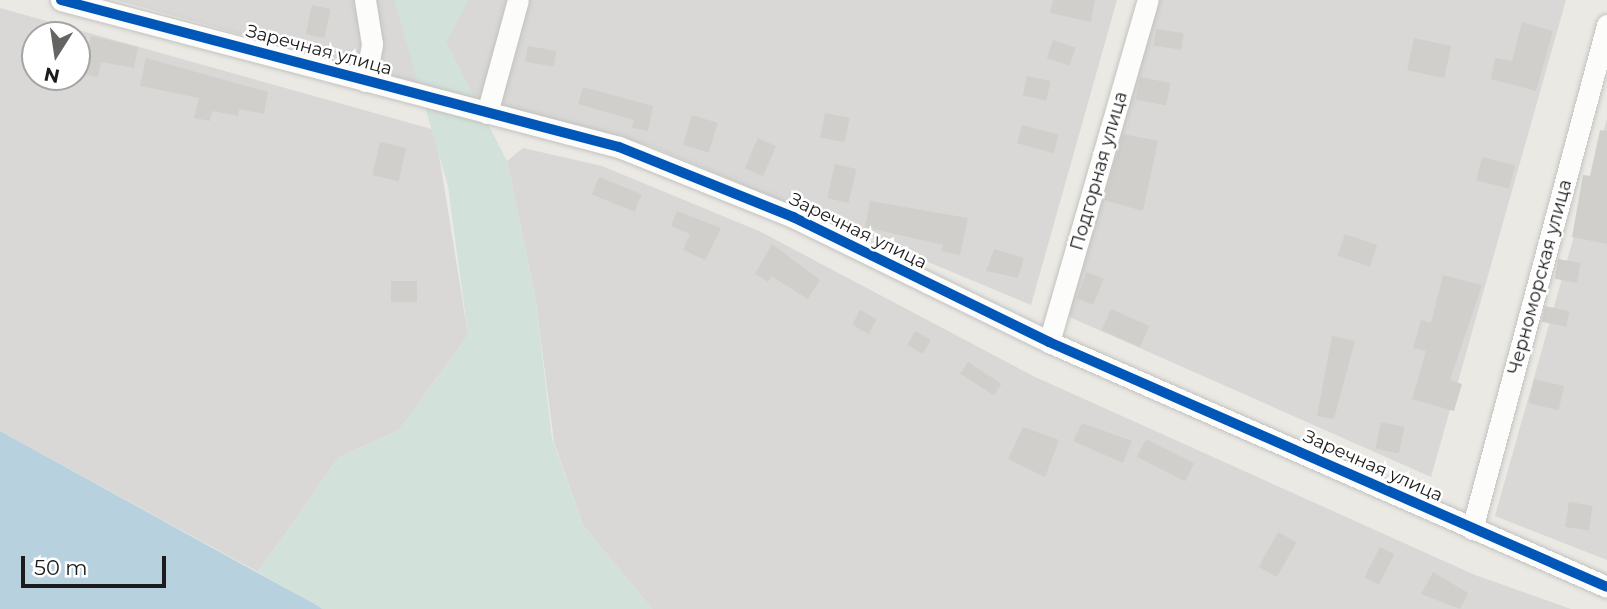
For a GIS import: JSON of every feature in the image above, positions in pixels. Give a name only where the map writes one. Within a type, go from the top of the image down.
[{"type":"street","points":[[365,0],[372,44],[365,81]]},
{"type":"street","points":[[487,113],[519,0]]},
{"type":"street","name":"Подгорная улица","points":[[1049,342],[1148,0]]},
{"type":"street","name":"Заречная улица","points":[[66,1],[487,113],[656,162],[793,217],[1049,342],[1607,587]]},
{"type":"street","name":"Черноморская улица","points":[[1472,528],[1607,25]]},
{"type":"shaded area","points":[[116,0],[1117,0],[1031,305],[650,146]]},
{"type":"shaded area","points":[[394,0],[469,0],[446,42],[507,161],[535,295],[552,438],[583,525],[652,609],[322,609],[258,572],[339,457],[399,430],[468,335],[448,186]]},
{"type":"shaded area","points":[[1156,0],[1566,0],[1431,477],[1065,315]]},
{"type":"shaded area","points":[[0,8],[46,21],[21,21],[21,91],[91,91],[91,34],[435,130],[468,335],[399,430],[339,457],[258,572],[0,431]]},
{"type":"shaded area","points":[[1607,119],[1607,560],[1495,516]]},
{"type":"shaded area","points":[[523,148],[602,166],[759,231],[1033,376],[1475,575],[1571,609],[652,609],[583,525],[554,442],[535,295],[507,161]]},
{"type":"water","points":[[0,431],[318,606],[322,609],[0,609]]},
{"type":"building","points":[[1053,0],[1095,0],[1091,22],[1050,13]]},
{"type":"building","points":[[312,5],[331,9],[324,38],[306,34]]},
{"type":"building","points":[[1522,22],[1553,31],[1536,91],[1491,79],[1495,58],[1512,61]]},
{"type":"building","points":[[1156,29],[1184,33],[1181,50],[1154,46]]},
{"type":"building","points":[[91,36],[138,47],[134,68],[101,62],[98,77],[91,76]]},
{"type":"building","points":[[1414,38],[1451,46],[1444,78],[1407,70]]},
{"type":"building","points":[[1053,40],[1076,48],[1070,66],[1047,58]]},
{"type":"building","points":[[528,46],[557,51],[554,67],[525,62]]},
{"type":"building","points":[[146,58],[268,92],[264,114],[239,109],[238,116],[212,111],[210,121],[194,118],[199,98],[140,86]]},
{"type":"building","points":[[1027,76],[1050,81],[1046,101],[1023,96]]},
{"type":"building","points":[[1140,77],[1170,83],[1166,105],[1136,100]]},
{"type":"building","points":[[583,87],[653,106],[648,131],[632,128],[634,120],[578,104]]},
{"type":"building","points":[[825,113],[850,118],[845,142],[820,138]]},
{"type":"building","points":[[692,115],[718,123],[709,153],[683,145]]},
{"type":"building","points":[[1022,125],[1059,135],[1054,153],[1017,143]]},
{"type":"building","points":[[1600,130],[1607,131],[1607,244],[1572,237],[1583,175],[1590,176]]},
{"type":"building","points":[[1123,134],[1158,141],[1143,211],[1104,200]]},
{"type":"building","points":[[758,138],[776,146],[763,176],[745,168]]},
{"type":"building","points":[[380,142],[406,148],[399,181],[372,175]]},
{"type":"building","points":[[1482,157],[1515,165],[1509,189],[1476,180]]},
{"type":"building","points":[[835,164],[856,169],[849,203],[827,198]]},
{"type":"building","points":[[599,177],[642,194],[635,212],[592,195]]},
{"type":"building","points":[[870,201],[968,218],[960,255],[941,251],[943,245],[865,227]]},
{"type":"building","points":[[677,211],[721,228],[705,260],[683,250],[690,234],[671,226]]},
{"type":"building","points":[[1345,234],[1377,245],[1370,267],[1338,256]]},
{"type":"building","points":[[772,244],[820,280],[808,299],[771,276],[768,282],[755,274]]},
{"type":"building","points":[[994,249],[1024,258],[1018,278],[986,271]]},
{"type":"building","points":[[1558,259],[1581,263],[1577,283],[1555,279]]},
{"type":"building","points":[[1087,272],[1104,279],[1093,305],[1077,298]]},
{"type":"building","points":[[1443,275],[1482,285],[1450,380],[1462,384],[1454,411],[1412,399],[1426,351],[1413,348],[1421,320],[1431,323]]},
{"type":"building","points":[[391,281],[417,281],[417,302],[391,302]]},
{"type":"building","points":[[1545,306],[1569,311],[1566,327],[1542,322]]},
{"type":"building","points":[[1111,309],[1149,326],[1140,347],[1102,330]]},
{"type":"building","points":[[860,310],[877,319],[869,334],[852,325]]},
{"type":"building","points":[[915,331],[931,340],[923,354],[907,345]]},
{"type":"building","points":[[1332,336],[1355,341],[1334,419],[1317,416]]},
{"type":"building","points":[[968,362],[1002,384],[994,396],[960,374]]},
{"type":"building","points":[[1534,379],[1564,386],[1559,410],[1528,403]]},
{"type":"building","points":[[1381,422],[1404,427],[1399,453],[1375,448]]},
{"type":"building","points":[[1082,423],[1132,441],[1123,463],[1073,441]]},
{"type":"building","points":[[1023,427],[1059,440],[1045,477],[1008,459]]},
{"type":"building","points":[[1146,439],[1194,464],[1185,481],[1137,457]]},
{"type":"building","points":[[1569,502],[1593,506],[1589,530],[1565,527]]},
{"type":"building","points":[[1278,532],[1296,542],[1277,577],[1259,567]]},
{"type":"building","points":[[1380,547],[1394,554],[1379,585],[1365,577]]},
{"type":"building","points":[[1433,572],[1468,593],[1460,609],[1421,594]]},
{"type":"cycle path","points":[[61,0],[619,147],[793,217],[1049,342],[1607,587]]}]
